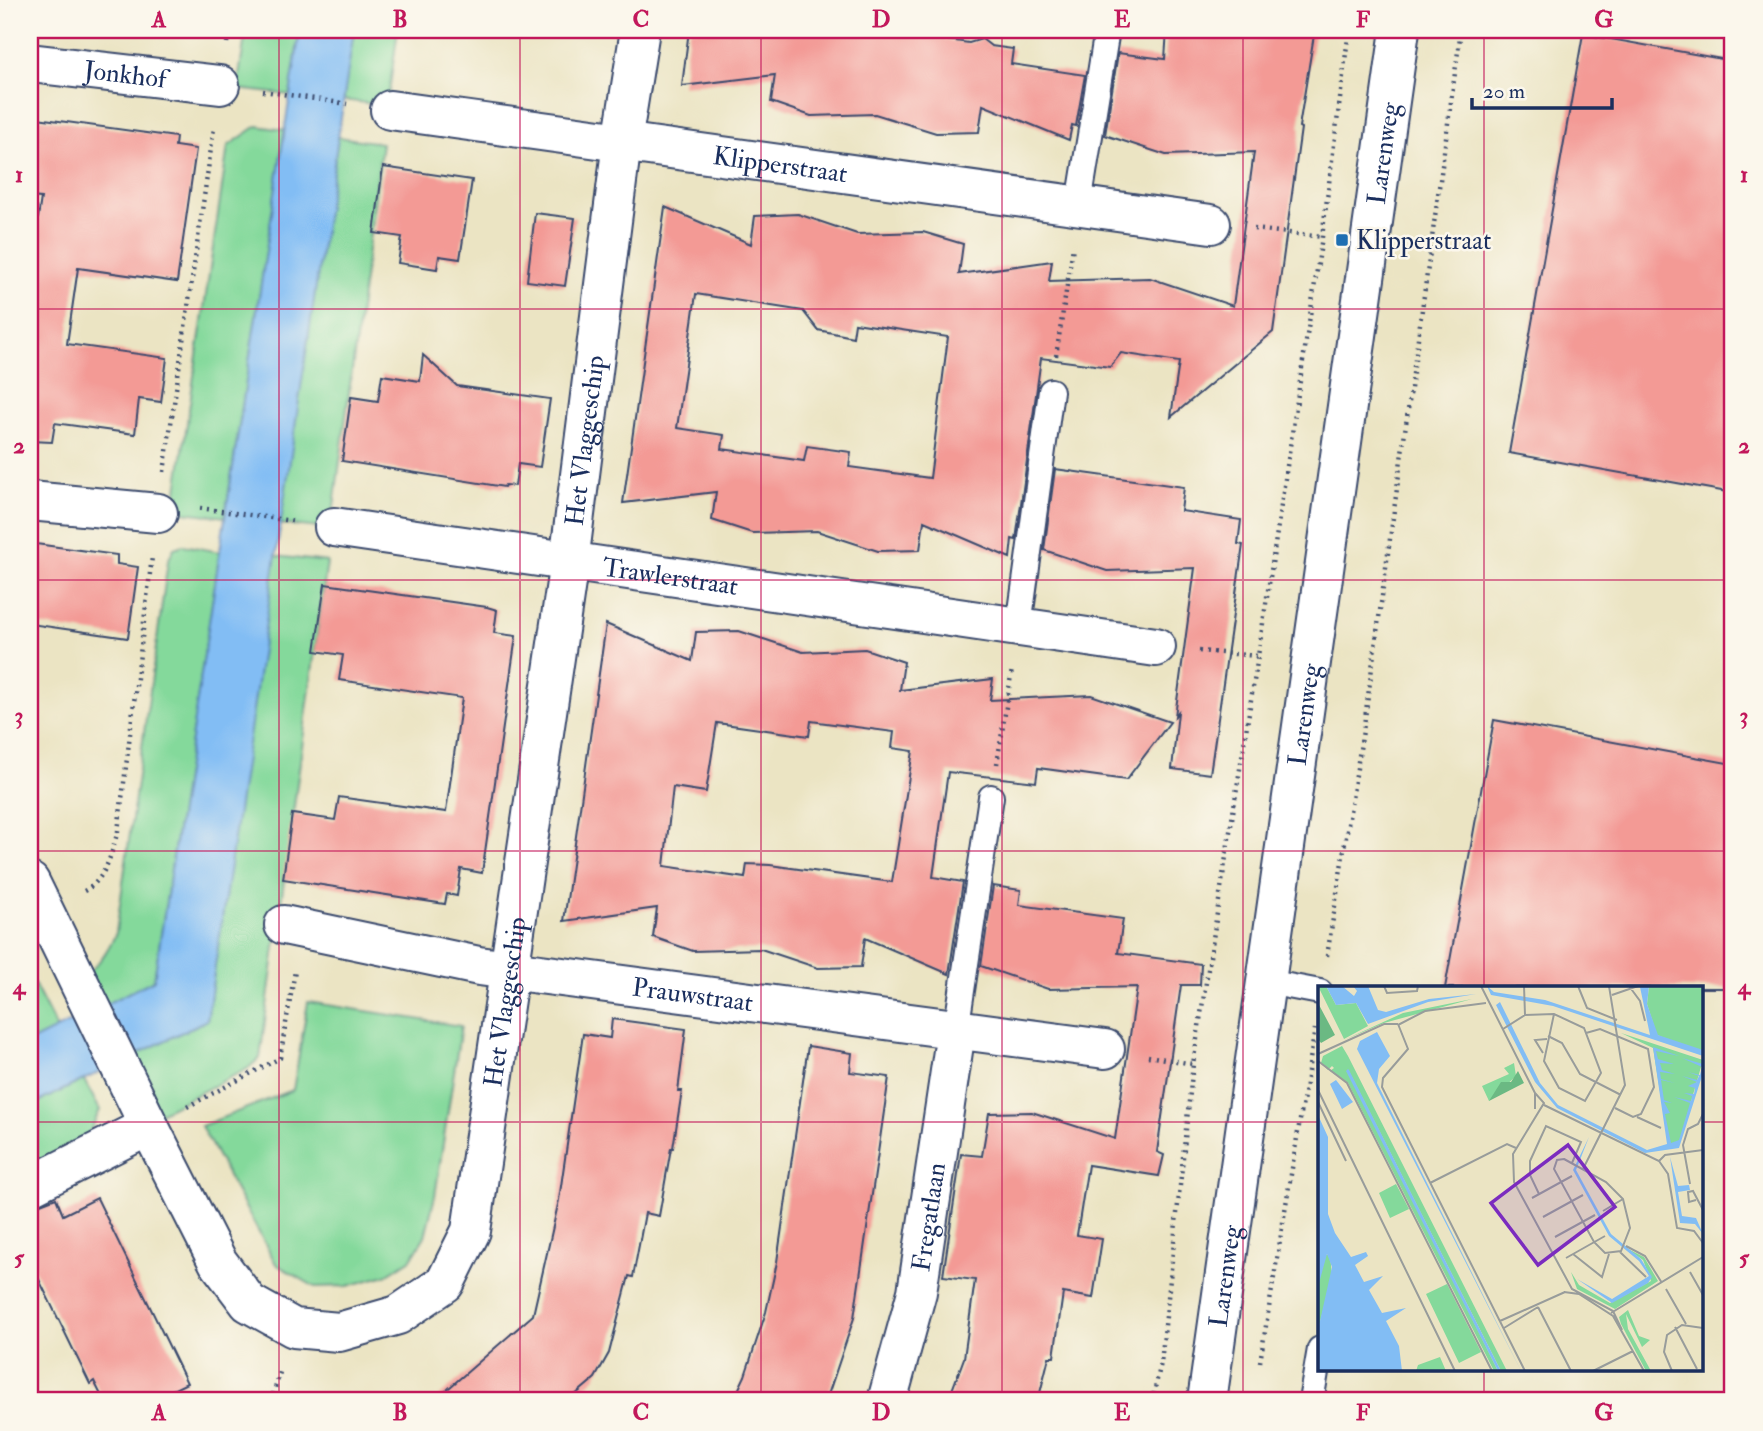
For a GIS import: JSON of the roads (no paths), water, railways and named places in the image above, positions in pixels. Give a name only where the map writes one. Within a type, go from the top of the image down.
[{"type":"street","name":"Het Vlaggeschip","points":[[34,904],[64,954],[218,1262],[248,1303],[294,1328],[339,1332],[398,1315],[445,1283],[471,1231],[569,562],[622,142],[640,30]]},
{"type":"street","name":"Larenweg","points":[[1207,1401],[1400,30]]},
{"type":"street","name":"Jonkhof","points":[[30,64],[220,85]]},
{"type":"street","name":"Klipperstraat","points":[[390,110],[1211,224]]},
{"type":"street","points":[[30,501],[158,513]]},
{"type":"street","name":"Trawlerstraat","points":[[334,527],[1156,647]]},
{"type":"street","name":"Prauwstraat","points":[[284,925],[479,966],[1105,1049]]},
{"type":"street","name":"Fregatlaan","points":[[887,1401],[917,1292],[956,1031]]},
{"type":"street","points":[[30,1185],[149,1126]]},
{"type":"lane","points":[[1079,204],[1107,30]]},
{"type":"lane","points":[[1019,626],[1051,391]]},
{"type":"lane","points":[[956,1031],[991,797]]},
{"type":"lane","points":[[1267,982],[1318,992]]},
{"type":"lane","points":[[1311,1401],[1318,1361]]},
{"type":"water","points":[[300,30],[354,30],[207,1020],[30,1106],[30,1042],[154,980]]},
{"type":"place","name":"Klipperstraat","points":[[1342,240]]}]
